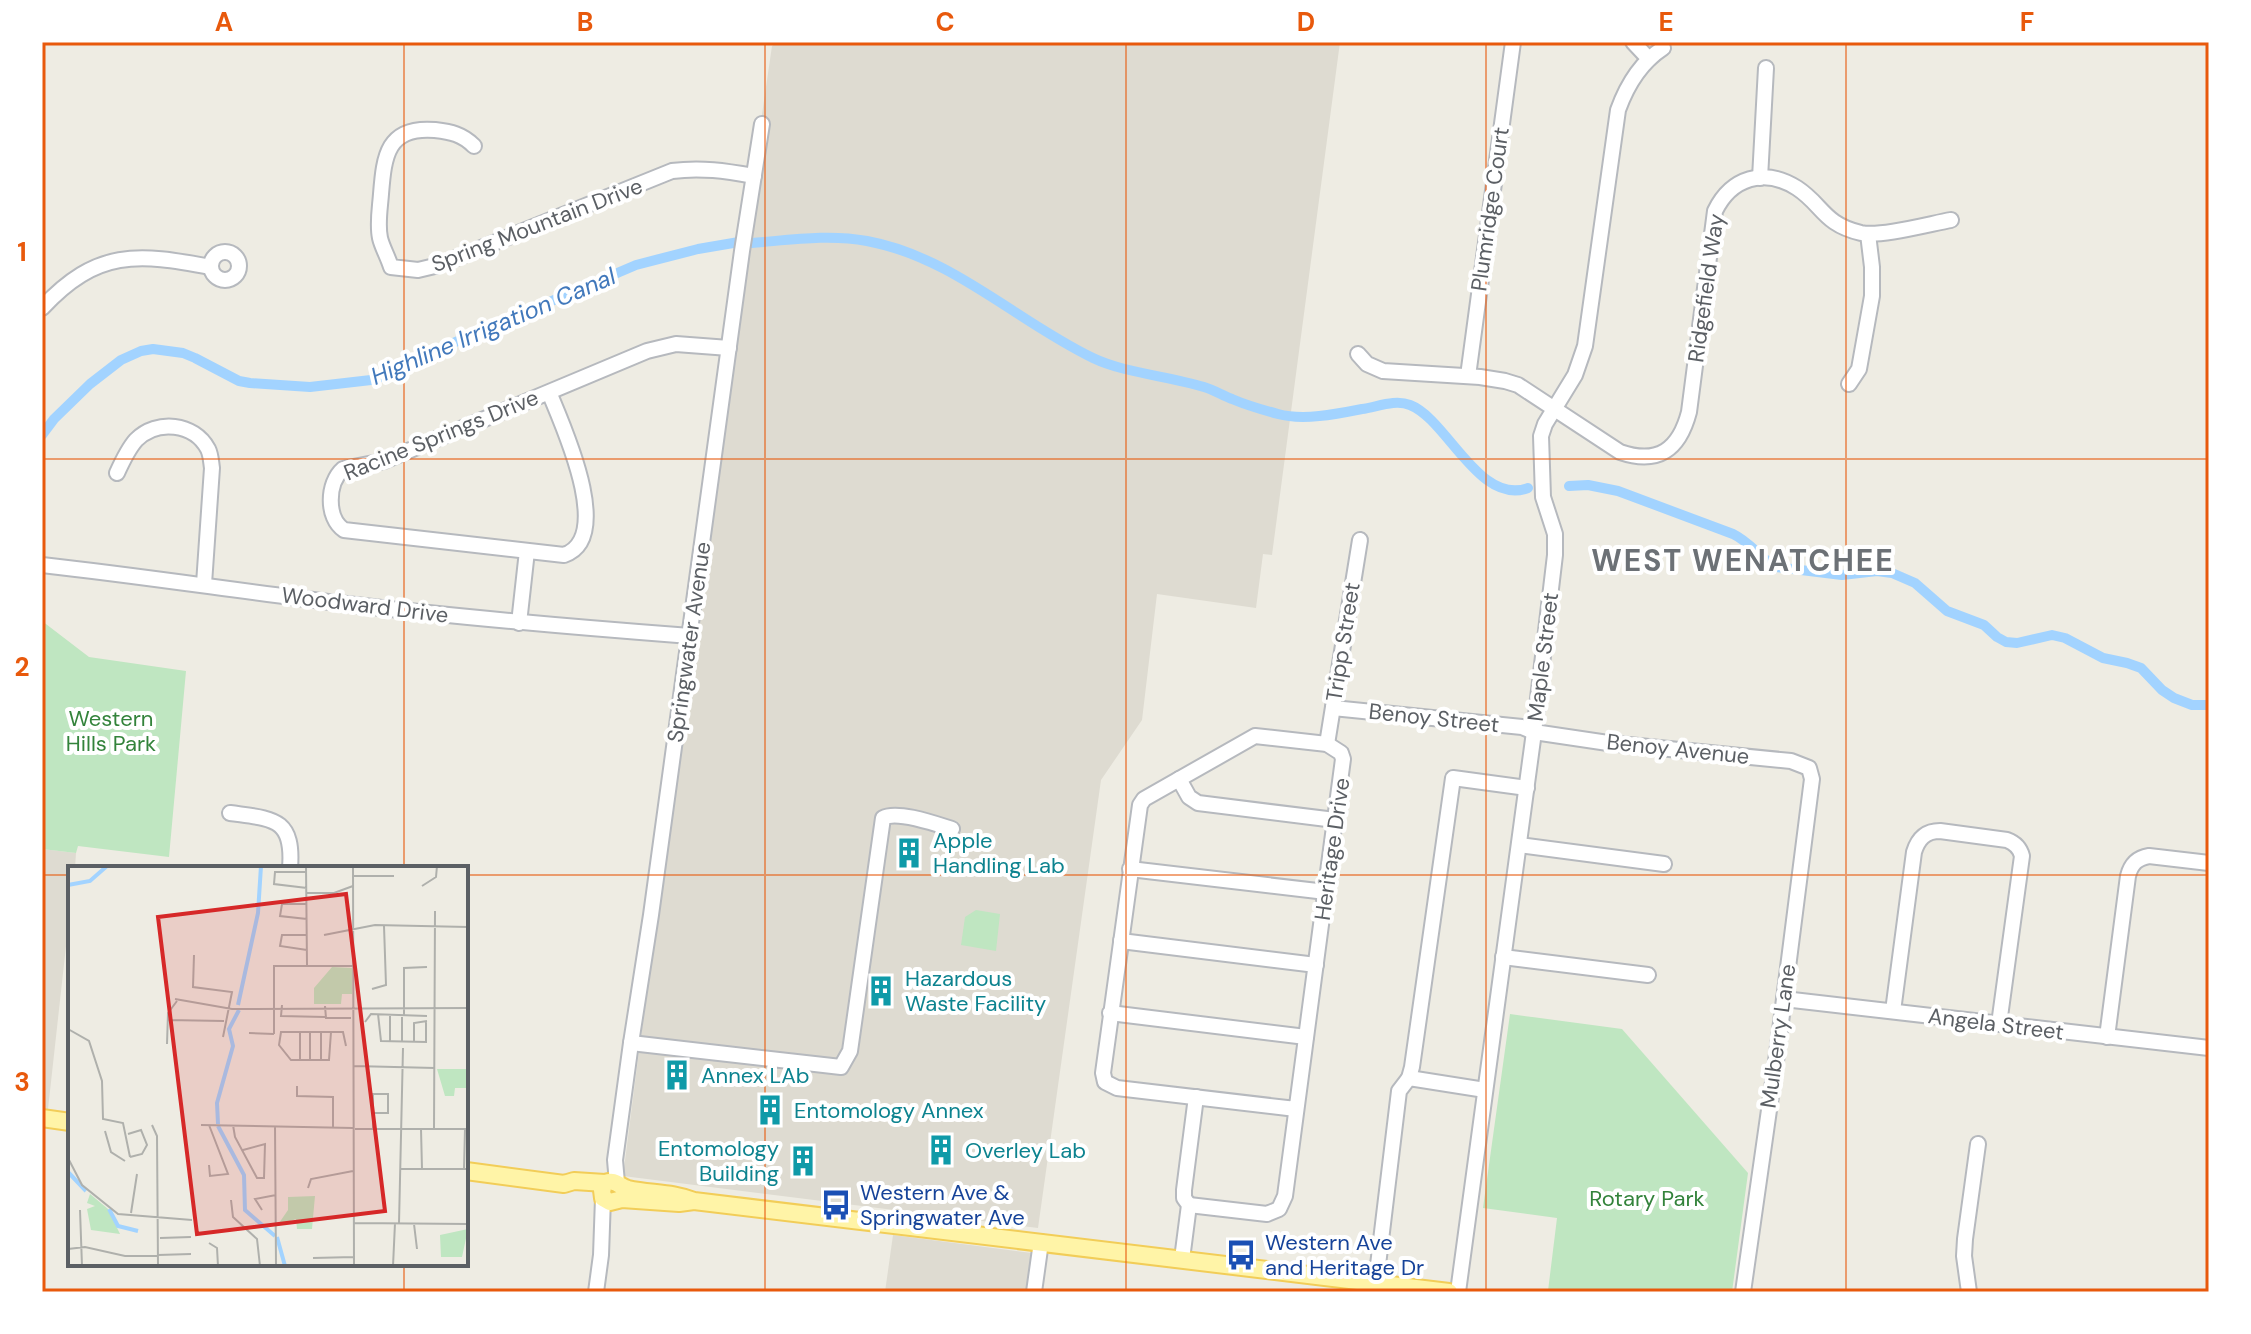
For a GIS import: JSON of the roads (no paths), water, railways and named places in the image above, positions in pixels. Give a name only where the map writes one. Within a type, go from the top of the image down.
[{"type":"main road","points":[[42,1118],[68,1122]]},
{"type":"main road","points":[[468,1171],[564,1184],[573,1190],[679,1195],[694,1201],[1449,1292]]},
{"type":"street","name":"Plumridge Court","points":[[1468,376],[1513,42]]},
{"type":"street","points":[[1633,42],[1649,59]]},
{"type":"street","name":"Maple Street","points":[[1458,1292],[1527,788],[1555,555],[1555,534],[1543,497],[1541,436],[1575,375],[1585,346],[1618,110],[1630,82],[1663,48]]},
{"type":"street","points":[[1766,68],[1760,178],[1797,188],[1831,221],[1868,234],[1951,220]]},
{"type":"street","name":"Springwater Avenue","points":[[596,1292],[762,124]]},
{"type":"street","name":"Spring Mountain Drive","points":[[474,146],[456,134],[419,129],[394,140],[384,164],[379,225],[380,238],[391,267],[418,270],[439,265],[672,171],[696,168],[754,176]]},
{"type":"street","name":"Ridgefield Way","points":[[1358,354],[1367,364],[1383,371],[1468,376],[1518,385],[1620,452],[1636,457],[1659,455],[1673,446],[1684,429],[1689,412],[1715,211],[1732,186],[1746,179],[1760,178]]},
{"type":"street","points":[[1849,384],[1859,369],[1872,296],[1868,234]]},
{"type":"street","points":[[42,308],[76,277],[104,263],[160,258],[211,267]]},
{"type":"street","name":"Racine Springs Drive","points":[[549,392],[576,459],[582,483],[584,523],[581,542],[574,551],[564,555],[344,530],[338,526],[330,510],[334,485],[343,469],[384,461],[549,392],[660,348],[695,344],[729,348]]},
{"type":"street","points":[[117,473],[137,440],[148,432],[174,426],[199,438],[209,451],[212,468],[204,584]]},
{"type":"street","name":"Tripp Street","points":[[1327,744],[1360,540]]},
{"type":"street","points":[[519,623],[527,551]]},
{"type":"street","name":"Woodward Drive","points":[[42,565],[519,623],[690,636]]},
{"type":"street","name":"Benoy Street","points":[[1333,708],[1522,727],[1534,732]]},
{"type":"street","name":"Benoy Avenue","points":[[1534,732],[1608,743],[1791,761],[1809,768],[1812,779]]},
{"type":"street","name":"Heritage Drive","points":[[1189,1205],[1267,1214],[1279,1209],[1285,1196],[1343,759],[1341,753],[1327,744],[1255,736],[1144,799],[1140,805],[1102,1069],[1105,1082],[1117,1088],[1196,1097]]},
{"type":"street","points":[[1378,1265],[1399,1091],[1409,1078],[1412,1067],[1453,778],[1527,788]]},
{"type":"street","points":[[1179,779],[1189,797],[1198,803],[1335,820]]},
{"type":"street","name":"Mulberry Lane","points":[[1743,1292],[1812,779]]},
{"type":"street","points":[[230,813],[265,818],[284,829],[291,844],[290,866]]},
{"type":"street","points":[[631,1043],[841,1067],[850,1051],[883,818],[890,815],[952,829]]},
{"type":"street","points":[[1893,1011],[1916,845],[1923,836],[1933,831],[1953,833],[2013,842],[2022,856],[1999,1024]]},
{"type":"street","points":[[1519,845],[1664,864]]},
{"type":"street","points":[[2107,1037],[2129,870],[2137,860],[2149,856],[2209,863]]},
{"type":"street","points":[[1130,869],[1326,892]]},
{"type":"street","points":[[1121,941],[1316,965]]},
{"type":"street","points":[[1503,957],[1648,975]]},
{"type":"street","name":"Angela Street","points":[[1784,999],[2209,1048]]},
{"type":"street","points":[[1110,1013],[1306,1037]]},
{"type":"street","points":[[1409,1078],[1485,1090]]},
{"type":"street","points":[[1182,1259],[1189,1205],[1184,1198],[1184,1190],[1196,1097],[1296,1109]]},
{"type":"street","points":[[1969,1292],[1965,1248],[1978,1144]]},
{"type":"street","points":[[1034,1292],[1041,1242]]},
{"type":"waterway","name":"Highline Irrigation Canal","points":[[752,243],[838,238],[898,249],[956,275],[1093,358],[1204,387],[1278,414],[1309,417],[1404,403],[1424,413],[1464,458],[1494,485],[1510,490],[1528,488]]},
{"type":"waterway","name":"Highline Irrigation Canal","points":[[42,435],[90,384],[121,360],[141,351],[153,349],[183,353],[239,381],[250,383],[310,387],[371,380],[395,373],[439,349],[636,265],[739,242]]},
{"type":"waterway","name":"Highline Irrigation Canal","points":[[1569,486],[1588,485],[1618,491],[1733,534],[1776,567],[1842,575],[1877,571],[1892,573],[1915,583],[1947,611],[1984,625],[2006,642],[2017,643],[2052,635],[2065,638],[2103,658],[2141,668],[2174,698],[2192,705],[2209,705]]},
{"type":"place","name":"Apple Handling Lab","points":[[909,853]]},
{"type":"place","name":"Hazardous Waste Facility","points":[[881,991]]},
{"type":"place","name":"Annex LAb","points":[[677,1075]]},
{"type":"place","name":"Entomology Annex","points":[[770,1110]]},
{"type":"place","name":"Overley Lab","points":[[941,1150]]},
{"type":"place","name":"Entomology Building","points":[[803,1161]]},
{"type":"place","name":"Western Ave & Springwater Ave","points":[[836,1205]]},
{"type":"place","name":"Western Ave and Heritage Dr","points":[[1241,1255]]},
{"type":"district","name":"WEST WENATCHEE","points":[[1743,560]]},
{"type":"park label","name":"Western Hills Park","points":[[111,730]]},
{"type":"park label","name":"Rotary Park","points":[[1647,1198]]}]
